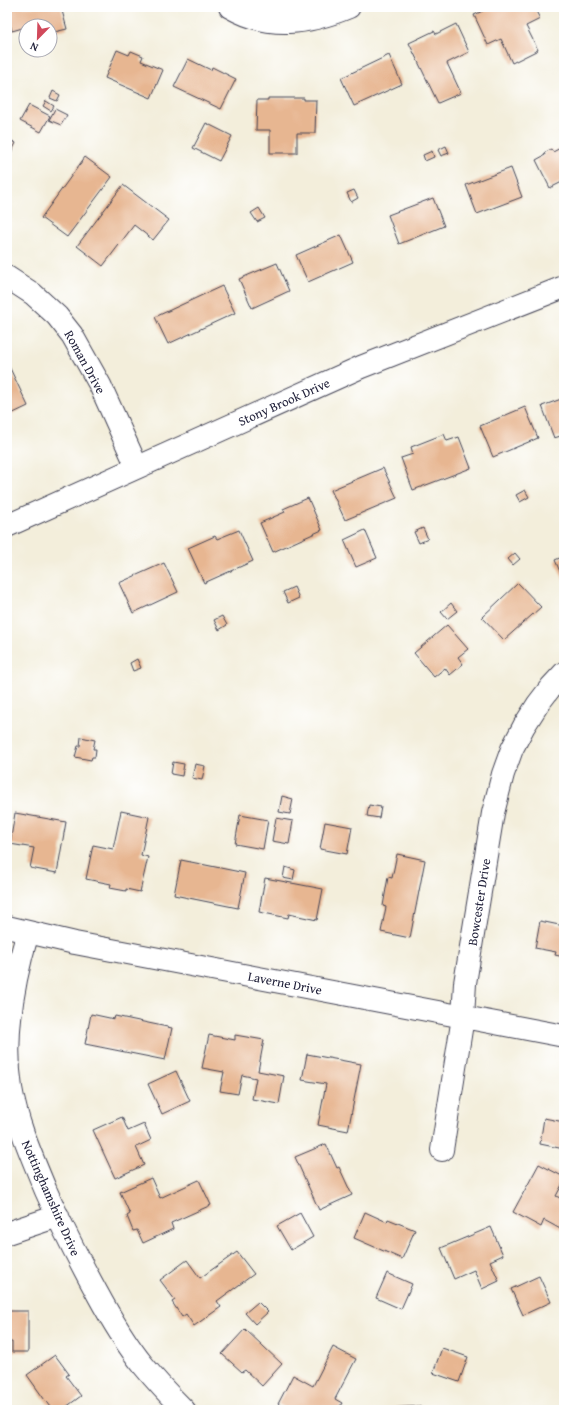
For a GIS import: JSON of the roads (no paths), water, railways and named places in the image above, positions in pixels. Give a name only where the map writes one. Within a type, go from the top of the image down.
[{"type":"street","points":[[230,7],[239,12],[267,21],[280,23],[301,22],[328,16],[349,7]]},
{"type":"street","name":"Roman Drive","points":[[7,277],[33,294],[57,316],[72,335],[100,384],[137,467]]},
{"type":"street","name":"Stony Brook Drive","points":[[7,526],[361,367],[564,287]]},
{"type":"street","name":"Bowcester Drive","points":[[442,1150],[463,1017],[466,983],[493,813],[503,774],[512,749],[527,720],[551,687],[564,673]]},
{"type":"street","name":"Laverne Drive","points":[[7,927],[75,943],[564,1036]]},
{"type":"street","name":"Nottinghamshire Drive","points":[[28,932],[20,960],[12,1005],[8,1055],[11,1087],[16,1113],[24,1138],[72,1246],[114,1324],[143,1365],[184,1410]]},
{"type":"street","points":[[7,1233],[58,1216]]}]
